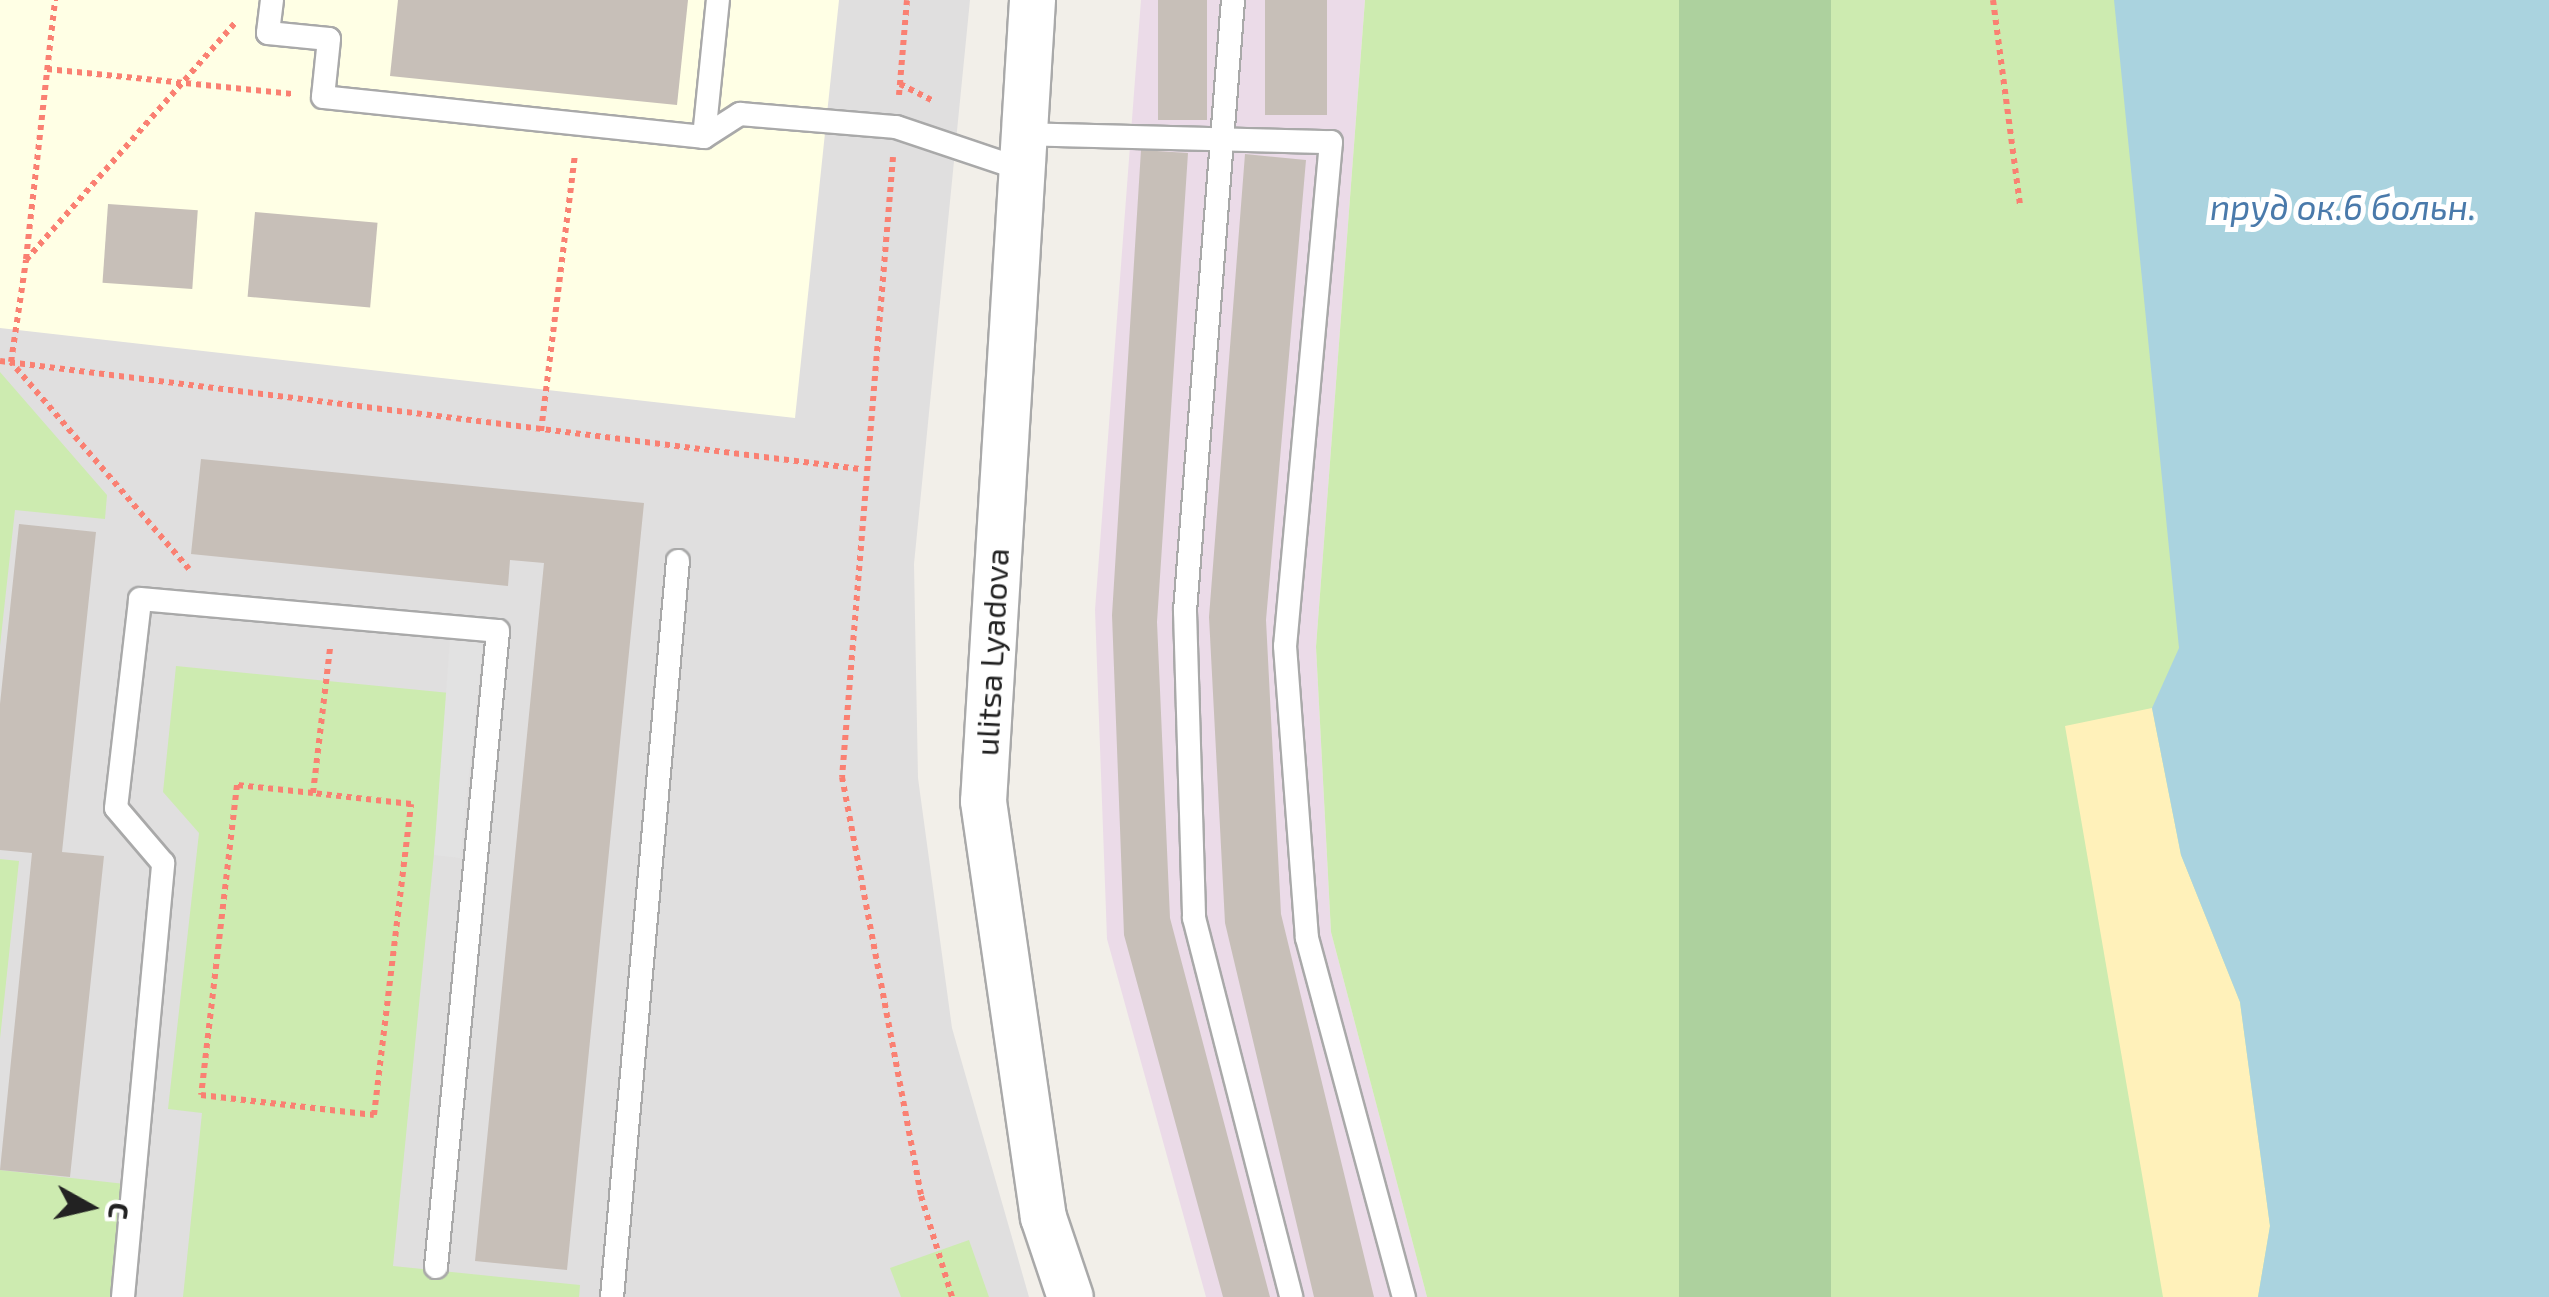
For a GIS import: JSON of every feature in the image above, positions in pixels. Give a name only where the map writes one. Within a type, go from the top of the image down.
[{"type":"street","name":"ulitsa Lyadova","points":[[1032,0],[1019,151],[983,801],[1043,1217],[1070,1297]]},
{"type":"lane","points":[[272,0],[268,33],[329,39],[323,97],[578,130],[704,137],[740,114],[896,127],[1019,151],[1218,135],[1331,142],[1285,646],[1307,938],[1404,1297]]},
{"type":"lane","points":[[704,137],[718,0]]},
{"type":"lane","points":[[1233,0],[1218,135],[1185,611],[1194,918],[1291,1297]]},
{"type":"lane","points":[[612,1297],[678,561]]},
{"type":"lane","points":[[123,1297],[163,863],[116,808],[140,599],[498,630],[436,1267]]},
{"type":"path","points":[[55,0],[11,362],[222,606]]},
{"type":"path","points":[[908,0],[860,468],[842,778],[922,1196],[952,1297]]},
{"type":"path","points":[[1993,0],[2020,206]]},
{"type":"path","points":[[26,260],[244,14]]},
{"type":"path","points":[[47,69],[323,97]]},
{"type":"path","points":[[541,431],[578,130]]},
{"type":"path","points":[[0,360],[541,431],[860,468]]},
{"type":"path","points":[[313,794],[334,616]]},
{"type":"path","points":[[237,784],[313,794],[410,804],[374,1115],[201,1095],[237,784]]},
{"type":"shaded area","points":[[0,0],[970,0],[914,564],[918,778],[952,1028],[1029,1297],[0,1297]]},
{"type":"shaded area","points":[[0,0],[839,0],[795,418],[0,328]]},
{"type":"shaded area","points":[[1141,0],[1365,0],[1316,647],[1331,932],[1427,1297],[1206,1297],[1107,939],[1095,610]]},
{"type":"shaded area","points":[[450,640],[483,643],[460,858],[434,855]]},
{"type":"green space","points":[[1365,0],[2549,0],[2549,1297],[1427,1297],[1331,932],[1316,647]]},
{"type":"green space","points":[[1679,0],[1831,0],[1831,1297],[1679,1297]]},
{"type":"green space","points":[[0,372],[107,495],[105,519],[15,510],[0,646]]},
{"type":"green space","points":[[176,666],[450,693],[393,1266],[580,1285],[579,1297],[183,1297],[202,1113],[168,1109],[199,833],[163,792]]},
{"type":"green space","points":[[0,859],[19,861],[0,1039]]},
{"type":"green space","points":[[0,1170],[125,1184],[112,1297],[0,1297]]},
{"type":"green space","points":[[969,1240],[989,1297],[901,1297],[890,1268]]},
{"type":"sand","points":[[2152,708],[2181,855],[2240,1002],[2270,1226],[2258,1297],[2163,1297],[2065,726]]},
{"type":"water","name":"пруд ок.6 больн.","points":[[2114,0],[2549,0],[2549,1297],[2258,1297],[2270,1226],[2240,1002],[2181,855],[2152,708],[2179,648]]},
{"type":"building","points":[[398,0],[688,0],[677,105],[390,76]]},
{"type":"building","points":[[1158,0],[1207,0],[1207,120],[1158,120]]},
{"type":"building","points":[[1265,0],[1327,0],[1327,115],[1265,115]]},
{"type":"building","points":[[1141,150],[1188,153],[1157,622],[1170,918],[1270,1297],[1223,1297],[1124,935],[1112,615]]},
{"type":"building","points":[[1245,154],[1306,160],[1266,620],[1281,914],[1374,1297],[1314,1297],[1225,923],[1209,617]]},
{"type":"building","points":[[108,204],[198,210],[192,289],[102,283]]},
{"type":"building","points":[[255,212],[378,223],[370,307],[248,297]]},
{"type":"building","points":[[201,459],[644,503],[567,1270],[475,1261],[544,563],[510,560],[508,586],[191,554]]},
{"type":"building","points":[[19,524],[96,532],[62,852],[104,856],[70,1177],[0,1170],[32,853],[0,850],[0,704]]}]
